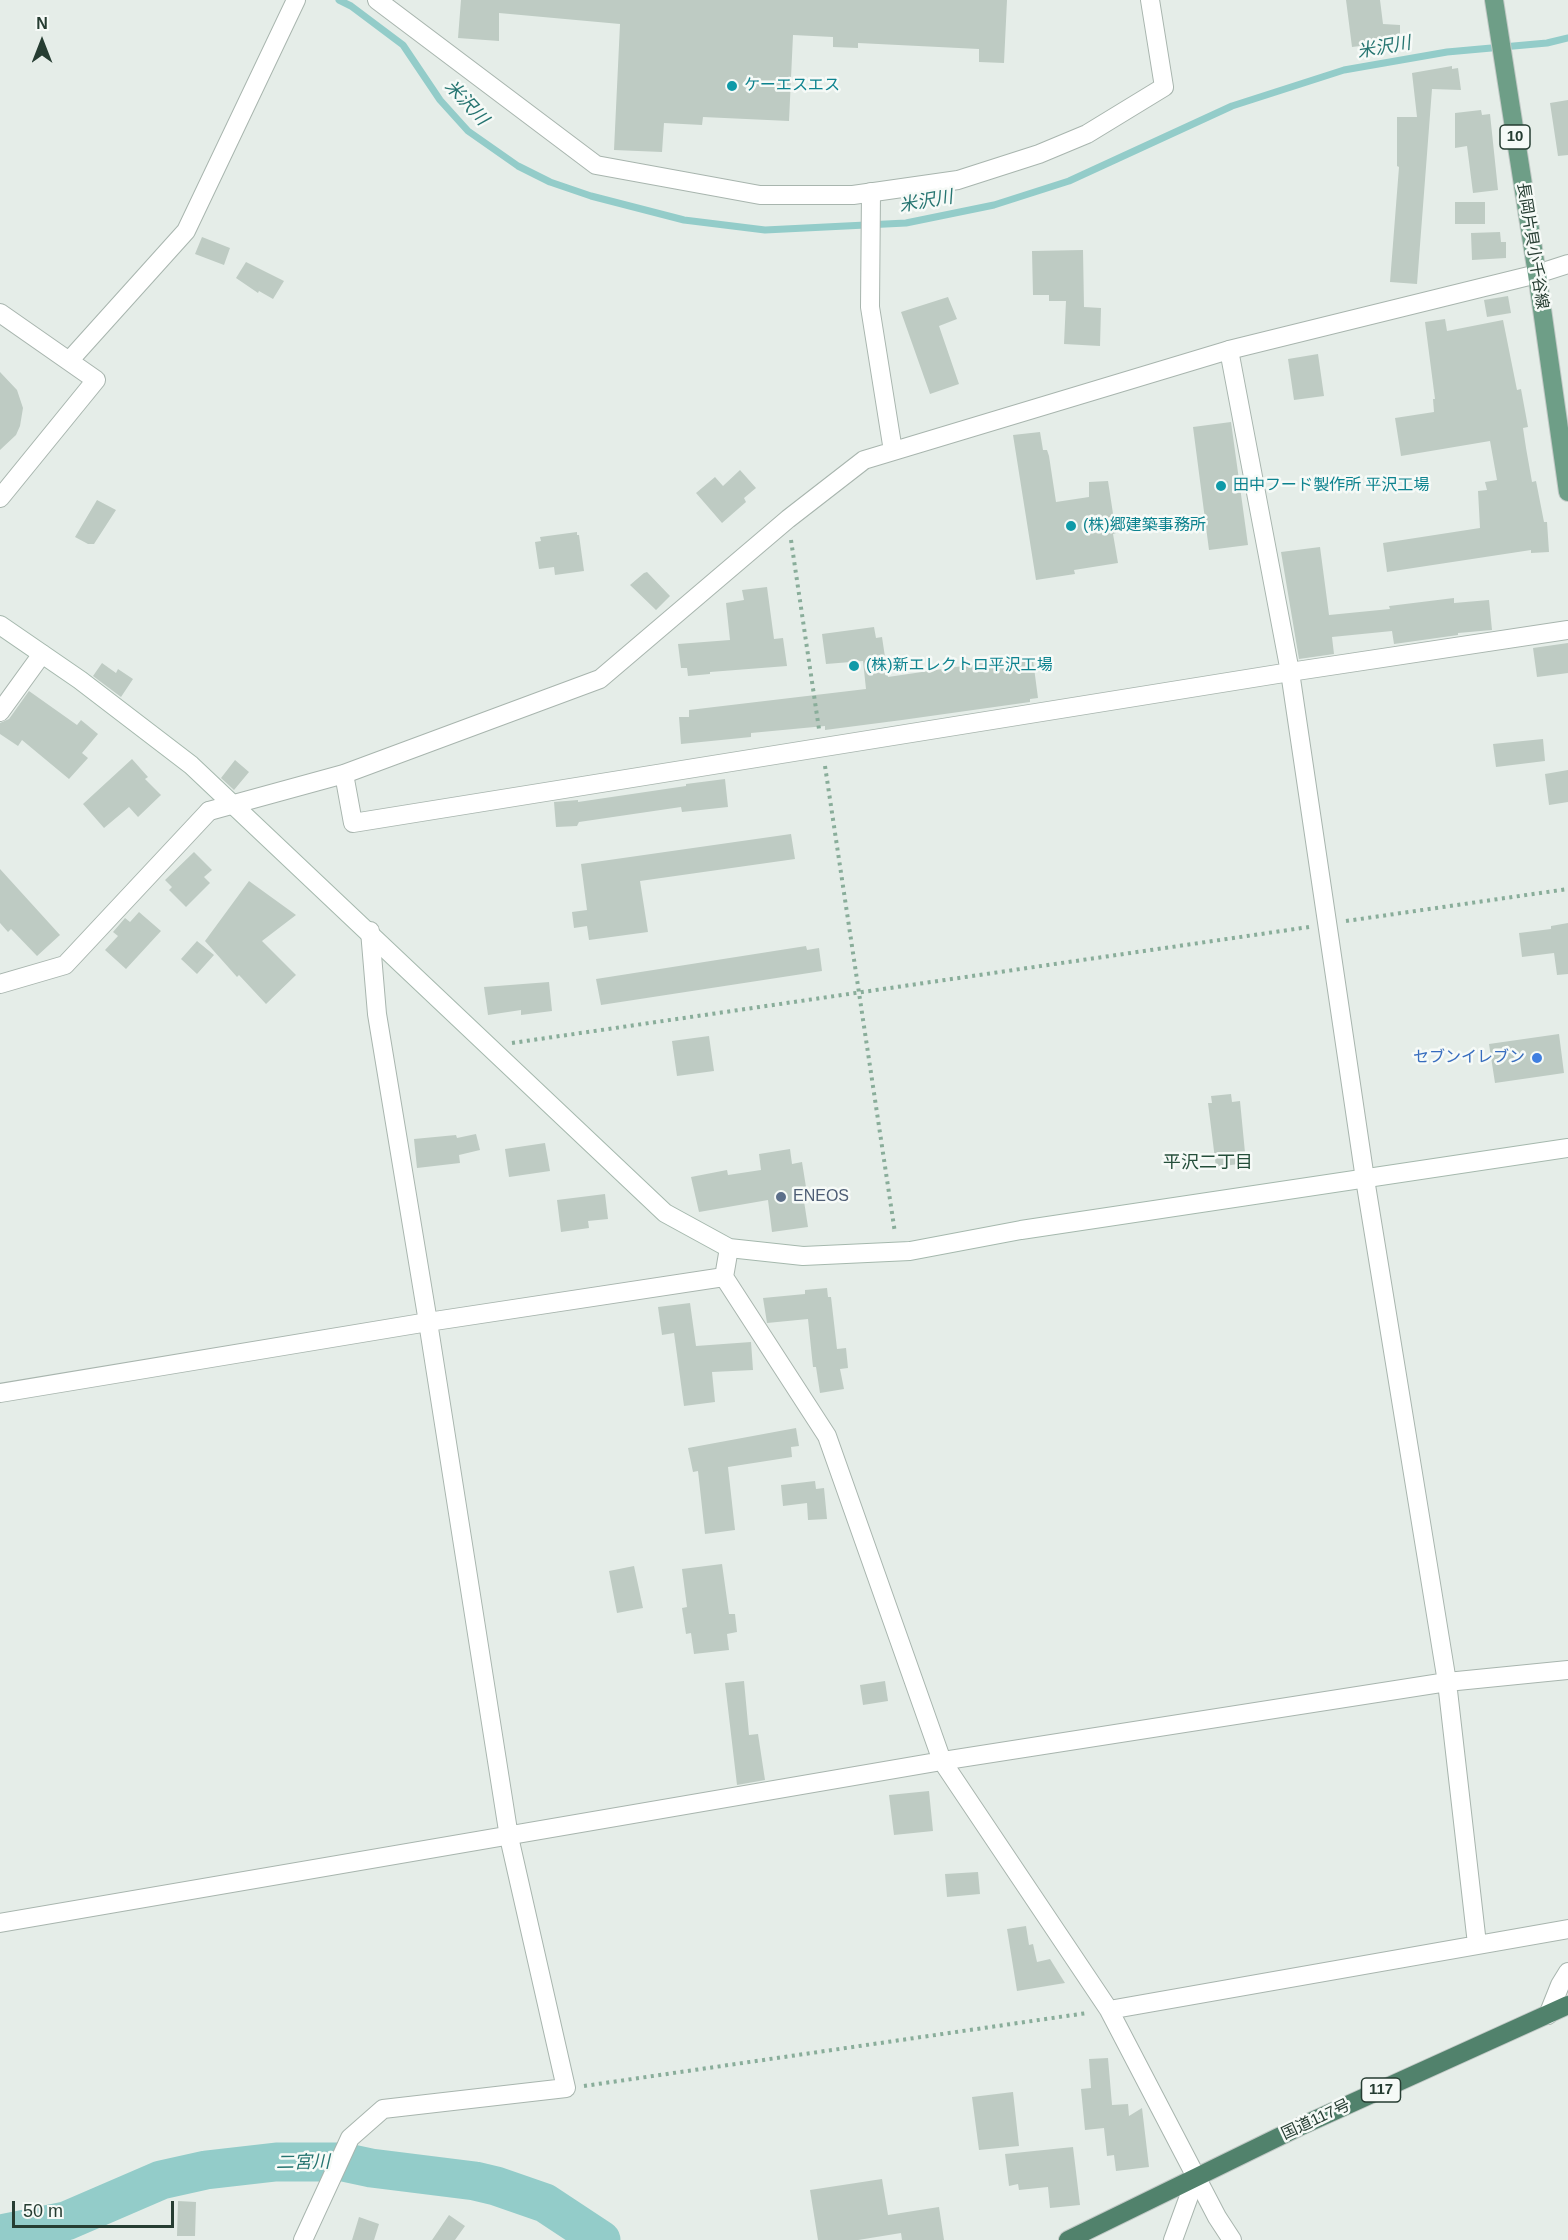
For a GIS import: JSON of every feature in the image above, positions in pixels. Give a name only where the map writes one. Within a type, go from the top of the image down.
[{"type":"highway","name":"国道117号","points":[[1068,2240],[1299,2127],[1568,2006]]},
{"type":"main road","name":"長岡片貝小千谷線","points":[[1494,0],[1568,492]]},
{"type":"street","points":[[69,361],[186,231],[296,0]]},
{"type":"street","points":[[377,0],[596,165],[760,195],[853,195],[958,180],[1039,154],[1087,134],[1164,87],[1150,0]]},
{"type":"street","points":[[871,192],[870,307],[893,451]]},
{"type":"street","points":[[0,984],[65,965],[209,811],[344,774],[600,679],[788,519],[864,460],[1229,350],[1537,274],[1568,264]]},
{"type":"street","points":[[0,313],[96,380],[0,498]]},
{"type":"street","points":[[1229,350],[1290,672],[1365,1179],[1446,1682],[1477,1944]]},
{"type":"street","points":[[0,625],[191,765],[665,1213],[729,1248],[803,1256],[897,1252],[1021,1230],[1568,1148]]},
{"type":"street","points":[[344,774],[353,822],[1290,672],[1568,630]]},
{"type":"street","points":[[0,712],[42,654]]},
{"type":"street","points":[[303,2240],[350,2138],[383,2109],[566,2088],[509,1837],[377,1014],[369,931]]},
{"type":"street","points":[[729,1248],[724,1277],[827,1437],[942,1761],[1110,2010],[1217,2217],[1232,2240]]},
{"type":"street","points":[[0,1393],[428,1322],[724,1277]]},
{"type":"street","points":[[0,1923],[942,1761],[1446,1682],[1568,1670]]},
{"type":"street","points":[[1110,2010],[1568,1929]]},
{"type":"street","points":[[1548,2014],[1568,1972]]},
{"type":"street","points":[[1173,2240],[1196,2177]]},
{"type":"path","points":[[788,519],[820,731]]},
{"type":"path","points":[[824,755],[897,1252]]},
{"type":"path","points":[[1343,922],[1568,889]]},
{"type":"path","points":[[489,1047],[1319,925]]},
{"type":"path","points":[[566,2088],[1110,2010]]},
{"type":"building","name":"ケーエスエス","points":[[461,0],[1007,0],[1004,63],[979,62],[979,49],[858,43],[858,48],[833,47],[833,37],[793,35],[789,121],[703,117],[702,125],[664,123],[662,152],[614,150],[620,24],[499,13],[499,41],[458,38]]},
{"type":"building","points":[[1346,0],[1380,0],[1383,24],[1400,25],[1400,41],[1352,47]]},
{"type":"building","points":[[1452,66],[1452,69],[1458,68],[1461,90],[1432,89],[1417,284],[1390,282],[1399,167],[1397,166],[1397,117],[1417,117],[1412,73]]},
{"type":"building","points":[[1568,100],[1568,155],[1558,156],[1550,103]]},
{"type":"building","points":[[1481,110],[1482,115],[1490,114],[1498,190],[1473,193],[1467,146],[1455,148],[1455,113]]},
{"type":"building","points":[[1455,202],[1485,202],[1485,224],[1455,224]]},
{"type":"building","points":[[1500,232],[1501,242],[1506,242],[1506,258],[1472,260],[1471,233]]},
{"type":"building","points":[[202,237],[230,248],[224,265],[195,254]]},
{"type":"building","points":[[1083,250],[1084,307],[1101,308],[1100,346],[1064,344],[1066,301],[1049,301],[1049,295],[1033,295],[1032,251]]},
{"type":"building","points":[[246,262],[284,281],[273,299],[259,291],[258,293],[236,278]]},
{"type":"building","points":[[1508,296],[1511,313],[1487,317],[1484,300]]},
{"type":"building","points":[[948,297],[957,319],[939,326],[959,384],[930,394],[901,312]]},
{"type":"building","points":[[1445,319],[1447,331],[1503,320],[1517,390],[1521,389],[1528,427],[1523,428],[1526,448],[1532,482],[1536,481],[1544,522],[1547,522],[1549,552],[1531,553],[1531,550],[1387,572],[1383,543],[1480,528],[1478,491],[1487,490],[1485,482],[1497,480],[1490,441],[1401,456],[1395,418],[1434,412],[1433,399],[1435,399],[1425,322]]},
{"type":"building","points":[[1318,354],[1324,396],[1294,400],[1288,359]]},
{"type":"building","points":[[0,372],[17,390],[23,408],[16,435],[0,450]]},
{"type":"building","name":"田中フード製作所 平沢工場","points":[[1231,422],[1248,545],[1209,550],[1193,427]]},
{"type":"building","name":"(株)郷建築事務所","points":[[1040,432],[1043,450],[1047,450],[1049,456],[1056,502],[1089,497],[1089,482],[1108,481],[1118,563],[1074,570],[1075,574],[1036,580],[1013,435]]},
{"type":"building","points":[[740,470],[756,488],[744,498],[746,502],[722,523],[696,493],[715,477],[723,486]]},
{"type":"building","points":[[97,500],[116,510],[94,544],[88,544],[75,537]]},
{"type":"building","points":[[577,532],[584,571],[555,575],[554,567],[539,569],[535,542],[541,541],[540,537]]},
{"type":"building","points":[[1320,547],[1329,615],[1390,609],[1389,606],[1454,598],[1454,603],[1489,600],[1492,630],[1458,633],[1458,635],[1394,644],[1392,631],[1332,637],[1334,654],[1299,659],[1281,552]]},
{"type":"building","points":[[647,572],[670,596],[656,610],[630,585]]},
{"type":"building","points":[[767,587],[774,639],[783,638],[787,666],[688,676],[687,668],[681,668],[678,644],[730,640],[726,603],[744,600],[742,590]]},
{"type":"building","points":[[874,627],[876,638],[882,637],[888,677],[1024,657],[1024,661],[1033,660],[1038,698],[1030,699],[1030,702],[825,730],[825,726],[751,733],[751,737],[681,744],[679,717],[689,717],[689,710],[866,689],[863,661],[826,664],[822,634]]},
{"type":"building","points":[[1568,643],[1568,673],[1537,677],[1533,648]]},
{"type":"building","points":[[102,663],[116,673],[118,669],[133,679],[121,697],[93,676]]},
{"type":"building","points":[[29,691],[77,725],[81,720],[98,734],[82,753],[88,758],[69,779],[22,740],[18,746],[0,734],[0,723],[9,719]]},
{"type":"building","points":[[1543,739],[1545,761],[1496,767],[1493,744]]},
{"type":"building","points":[[132,759],[148,777],[145,779],[161,795],[138,817],[129,807],[104,828],[83,804]]},
{"type":"building","points":[[235,760],[249,772],[234,790],[221,778]]},
{"type":"building","points":[[1568,770],[1568,802],[1549,805],[1545,774]]},
{"type":"building","points":[[725,779],[728,807],[682,812],[681,807],[579,822],[577,826],[556,827],[554,802],[578,800],[578,802]]},
{"type":"building","points":[[791,834],[795,859],[640,881],[648,932],[589,940],[587,926],[574,928],[572,912],[587,910],[581,864]]},
{"type":"building","points":[[194,852],[212,870],[204,877],[210,883],[186,907],[169,890],[172,887],[165,880]]},
{"type":"building","points":[[0,869],[60,935],[37,956],[11,929],[8,932],[0,923]]},
{"type":"building","points":[[249,881],[296,915],[262,941],[296,975],[266,1004],[239,975],[237,977],[205,941]]},
{"type":"building","points":[[139,912],[161,931],[126,969],[105,950],[118,936],[113,932],[125,918],[130,922]]},
{"type":"building","points":[[1568,923],[1568,974],[1557,975],[1554,953],[1522,957],[1519,933],[1551,929],[1551,926]]},
{"type":"building","points":[[197,941],[214,955],[197,974],[181,959]]},
{"type":"building","points":[[806,946],[807,950],[819,948],[822,971],[601,1005],[596,979]]},
{"type":"building","points":[[549,982],[552,1011],[521,1015],[521,1010],[488,1015],[484,987]]},
{"type":"building","points":[[1559,1034],[1564,1073],[1495,1083],[1489,1044]]},
{"type":"building","points":[[709,1036],[714,1071],[677,1076],[672,1041]]},
{"type":"building","points":[[1231,1094],[1232,1102],[1240,1101],[1246,1163],[1216,1167],[1208,1103],[1212,1103],[1211,1096]]},
{"type":"building","points":[[476,1134],[480,1150],[459,1155],[460,1163],[417,1168],[414,1139],[456,1135],[457,1138]]},
{"type":"building","points":[[545,1143],[550,1171],[509,1177],[505,1149]]},
{"type":"building","points":[[790,1149],[792,1164],[802,1162],[806,1187],[802,1188],[808,1227],[772,1232],[768,1200],[699,1212],[691,1177],[727,1170],[728,1175],[761,1170],[759,1154]]},
{"type":"building","points":[[605,1194],[608,1219],[588,1221],[589,1228],[561,1232],[557,1200]]},
{"type":"building","points":[[827,1288],[828,1297],[831,1297],[837,1349],[846,1348],[848,1368],[840,1369],[844,1389],[820,1393],[816,1367],[813,1367],[808,1319],[767,1323],[763,1298],[805,1294],[805,1290]]},
{"type":"building","points":[[690,1303],[696,1346],[751,1342],[753,1370],[712,1372],[715,1402],[684,1406],[674,1333],[662,1335],[658,1307]]},
{"type":"building","points":[[796,1428],[799,1446],[791,1447],[792,1457],[728,1467],[735,1530],[705,1534],[698,1471],[693,1472],[688,1448]]},
{"type":"building","points":[[815,1481],[816,1489],[824,1488],[827,1519],[808,1520],[807,1503],[783,1506],[781,1485]]},
{"type":"building","points":[[722,1564],[729,1614],[735,1614],[737,1632],[727,1634],[729,1650],[694,1654],[691,1633],[686,1634],[682,1608],[687,1607],[682,1569]]},
{"type":"building","points":[[634,1566],[643,1608],[617,1613],[609,1571]]},
{"type":"building","points":[[744,1681],[749,1735],[758,1734],[765,1780],[737,1785],[725,1683]]},
{"type":"building","points":[[885,1681],[888,1701],[863,1705],[860,1685]]},
{"type":"building","points":[[929,1791],[933,1831],[894,1835],[889,1795]]},
{"type":"building","points":[[978,1872],[980,1894],[947,1897],[945,1874]]},
{"type":"building","points":[[1026,1926],[1029,1945],[1033,1944],[1037,1962],[1050,1959],[1065,1983],[1017,1991],[1007,1929]]},
{"type":"building","points":[[1108,2058],[1112,2105],[1128,2104],[1129,2116],[1142,2108],[1149,2167],[1116,2171],[1114,2155],[1107,2156],[1104,2128],[1085,2130],[1081,2089],[1091,2088],[1089,2059]]},
{"type":"building","points":[[1013,2092],[1019,2146],[979,2150],[972,2097]]},
{"type":"building","points":[[1073,2147],[1080,2205],[1050,2208],[1048,2187],[1019,2190],[1018,2184],[1009,2186],[1005,2154]]},
{"type":"building","points":[[882,2179],[888,2215],[939,2207],[944,2240],[902,2240],[901,2233],[858,2240],[818,2240],[810,2190]]},
{"type":"building","points":[[178,2201],[196,2202],[195,2236],[177,2236]]},
{"type":"building","points":[[449,2215],[465,2226],[455,2240],[432,2240]]},
{"type":"building","points":[[359,2217],[379,2224],[374,2240],[352,2240]]},
{"type":"waterway","name":"米沢川","points":[[339,0],[351,6],[403,45],[440,100],[468,131],[518,166],[550,182],[591,196],[684,220],[765,230],[906,223],[994,205],[1069,181],[1232,106],[1344,70],[1447,52],[1547,43],[1568,38]]},
{"type":"waterway","name":"二宮川","points":[[0,2234],[66,2221],[161,2180],[206,2170],[276,2162],[343,2162],[496,2186],[545,2203],[601,2240]]},
{"type":"place","name":"ケーエスエス","points":[[732,86]]},
{"type":"place","name":"田中フード製作所 平沢工場","points":[[1221,486]]},
{"type":"place","name":"(株)郷建築事務所","points":[[1071,526]]},
{"type":"place","name":"(株)新エレクトロ平沢工場","points":[[854,666]]},
{"type":"place","name":"セブンイレブン","points":[[1537,1058]]},
{"type":"place","name":"ENEOS","points":[[781,1197]]},
{"type":"district","name":"平沢二丁目","points":[[1208,1163]]}]
